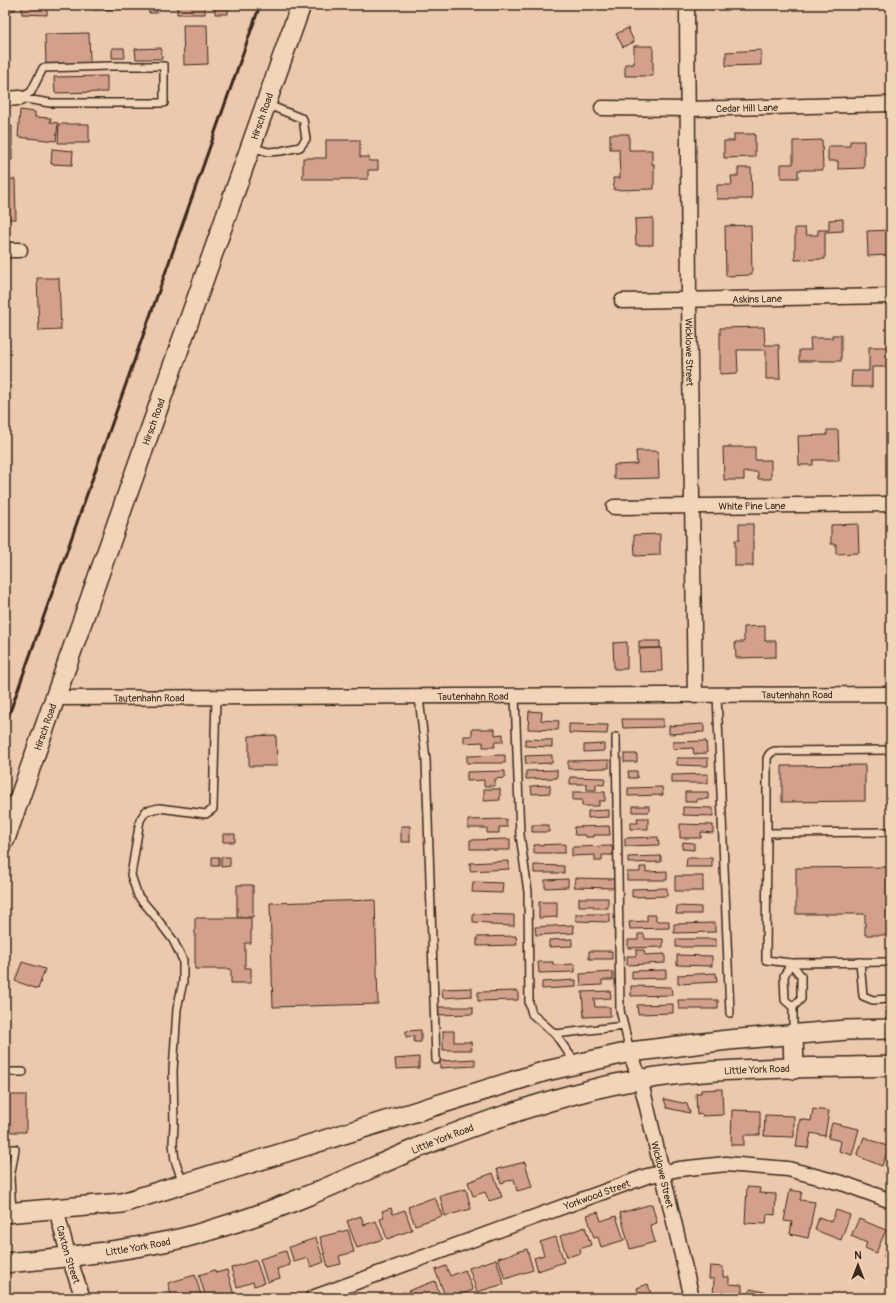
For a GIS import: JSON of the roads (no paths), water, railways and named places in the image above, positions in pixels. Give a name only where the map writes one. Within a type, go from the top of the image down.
[{"type":"main road","name":"Hirsch Road","points":[[5,839],[301,5]]},
{"type":"main road","points":[[8,1213],[122,1203],[538,1073],[630,1052],[793,1034],[846,1030],[891,1030]]},
{"type":"main road","points":[[793,1034],[794,1069]]},
{"type":"main road","name":"Little York Road","points":[[5,1263],[69,1258],[183,1238],[242,1220],[428,1144],[547,1102],[600,1088],[640,1080],[695,1072],[891,1066]]},
{"type":"street","name":"Wicklowe Street","points":[[687,9],[689,299],[695,696]]},
{"type":"street","points":[[5,99],[20,98]]},
{"type":"street","name":"Cedar Hill Lane","points":[[602,108],[688,109],[891,104]]},
{"type":"street","points":[[5,250],[20,250]]},
{"type":"street","name":"Askins Lane","points":[[622,301],[891,296]]},
{"type":"street","name":"White Pine Lane","points":[[614,507],[891,504]]},
{"type":"street","name":"Tautenhahn Road","points":[[55,698],[891,694]]},
{"type":"street","name":"Wicklowe Street","points":[[630,1052],[640,1080],[692,1298]]},
{"type":"street","name":"Yorkwood Street","points":[[312,1298],[647,1176],[679,1169],[726,1164],[788,1169],[845,1184],[891,1201]]},
{"type":"street","name":"Caxton Street","points":[[56,1209],[69,1258],[83,1298]]},
{"type":"lane","points":[[164,66],[164,103],[50,103],[20,98],[31,92],[43,68],[164,66]]},
{"type":"lane","points":[[251,146],[268,152],[281,151],[300,147],[306,139],[303,119],[266,104]]},
{"type":"lane","points":[[717,695],[730,1013]]},
{"type":"lane","points":[[515,696],[520,835],[528,892],[529,1003],[532,1014],[555,1034],[576,1064]]},
{"type":"lane","points":[[419,697],[426,760],[436,1060]]},
{"type":"lane","points":[[183,1184],[175,1160],[172,1144],[174,1124],[173,1071],[175,1036],[177,1009],[183,982],[183,960],[173,940],[138,896],[131,875],[140,820],[146,811],[159,808],[206,814],[213,810],[216,698]]},
{"type":"lane","points":[[616,737],[620,1010],[630,1052]]},
{"type":"lane","points":[[891,750],[775,751],[767,756],[766,960],[791,963],[891,962]]},
{"type":"lane","points":[[767,833],[891,832]]},
{"type":"lane","points":[[860,962],[863,996],[873,1000],[891,999]]},
{"type":"lane","points":[[791,963],[784,976],[785,1000],[793,1008]]},
{"type":"lane","points":[[791,963],[801,976],[801,999],[793,1008],[793,1034]]},
{"type":"lane","points":[[555,1034],[624,1026]]},
{"type":"lane","points":[[5,1072],[23,1072]]},
{"type":"lane","points":[[5,1149],[15,1149],[8,1178],[8,1213]]},
{"type":"railway","points":[[5,726],[260,5]]}]
